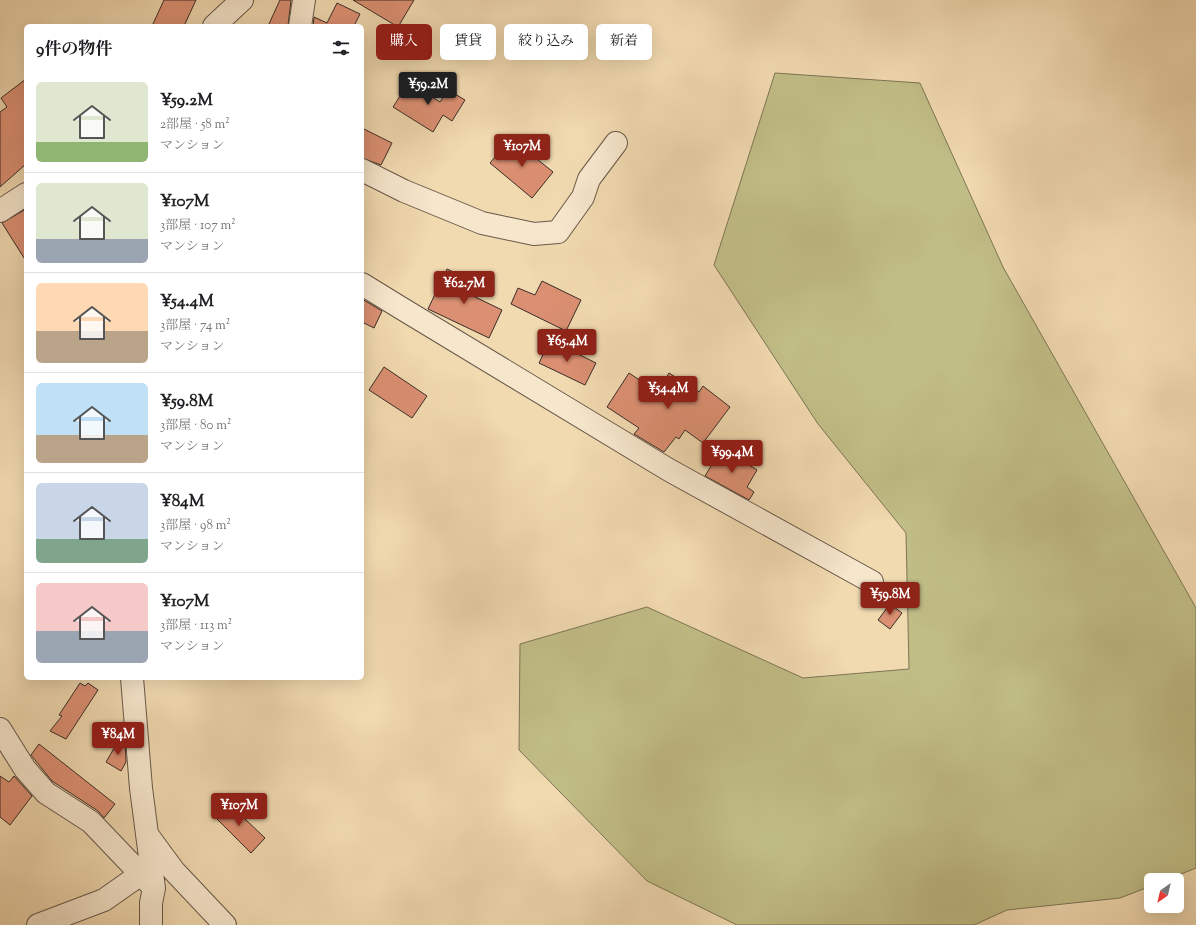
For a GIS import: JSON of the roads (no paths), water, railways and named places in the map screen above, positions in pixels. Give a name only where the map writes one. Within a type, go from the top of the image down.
[{"type":"street","points":[[216,24],[242,0]]},
{"type":"street","points":[[300,24],[304,0]]},
{"type":"street","points":[[364,171],[404,191],[482,223],[534,234],[558,232],[583,197],[589,179],[616,143]]},
{"type":"street","points":[[0,211],[24,195]]},
{"type":"street","points":[[364,285],[669,470],[872,582]]},
{"type":"street","points":[[132,680],[141,788],[147,834],[151,925]]},
{"type":"street","points":[[0,729],[25,769],[46,794],[91,822],[148,881]]},
{"type":"street","points":[[147,834],[174,871],[225,925]]},
{"type":"street","points":[[38,925],[104,900],[148,881]]}]
